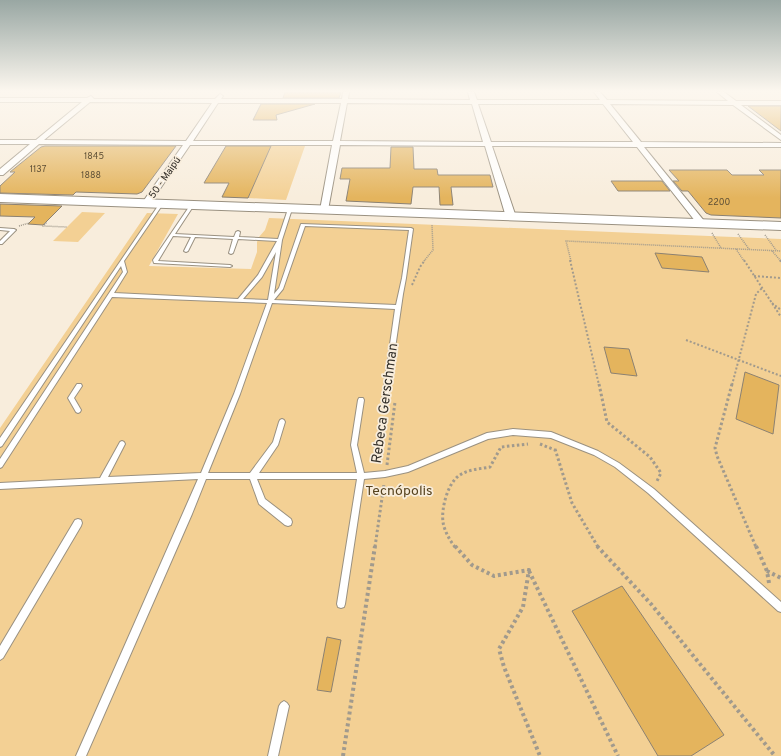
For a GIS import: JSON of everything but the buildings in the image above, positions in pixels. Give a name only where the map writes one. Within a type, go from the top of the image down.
[{"type":"main road","points":[[0,198],[781,226]]},
{"type":"street","points":[[0,173],[55,127]]},
{"type":"street","name":"50 - Maipú","points":[[146,203],[199,127]]},
{"type":"street","points":[[324,210],[339,127]]},
{"type":"street","points":[[482,127],[511,217]]},
{"type":"street","points":[[625,127],[704,224]]},
{"type":"street","points":[[767,127],[781,138]]},
{"type":"street","points":[[0,142],[781,145]]},
{"type":"lane","points":[[0,444],[161,204]]},
{"type":"lane","points":[[192,205],[155,260],[156,262],[230,266]]},
{"type":"lane","points":[[81,756],[234,400],[270,301],[280,240],[290,208]]},
{"type":"lane","points":[[270,301],[281,289],[303,225],[412,229],[398,307],[385,402]]},
{"type":"lane","points":[[0,229],[14,230],[0,243]]},
{"type":"lane","points":[[182,236],[185,231]]},
{"type":"lane","points":[[231,253],[238,232]]},
{"type":"lane","points":[[172,235],[280,240]]},
{"type":"lane","points":[[186,251],[194,236]]},
{"type":"lane","points":[[240,299],[260,276],[280,240]]},
{"type":"lane","points":[[0,465],[125,272],[122,261]]},
{"type":"lane","points":[[111,295],[240,299],[398,307]]},
{"type":"lane","points":[[78,410],[71,398],[79,386]]},
{"type":"lane","points":[[341,604],[361,476],[354,445],[361,400]]},
{"type":"lane","points":[[252,476],[276,443],[282,422]]},
{"type":"lane","points":[[0,486],[202,476],[361,476],[385,474],[408,469],[487,436],[513,432],[551,435],[596,453],[617,465],[651,491],[781,608]]},
{"type":"lane","points":[[102,481],[122,444]]},
{"type":"lane","points":[[252,476],[262,501],[288,522]]},
{"type":"lane","points":[[0,655],[78,523]]},
{"type":"lane","points":[[273,756],[284,706]]},
{"type":"path","points":[[44,224],[46,224],[43,226],[67,227]]},
{"type":"path","points":[[704,224],[721,248]]},
{"type":"path","points":[[730,224],[749,249]]},
{"type":"path","points":[[411,288],[420,267],[433,250],[432,225]]},
{"type":"path","points":[[757,226],[776,251]]},
{"type":"path","points":[[651,491],[661,473],[650,457],[607,422],[566,241],[781,251]]},
{"type":"path","points":[[736,249],[781,317]]},
{"type":"path","points":[[772,251],[781,262]]},
{"type":"path","points":[[753,276],[781,278]]},
{"type":"path","points":[[762,288],[756,294],[715,448],[717,456],[767,571],[771,600]]},
{"type":"path","points":[[770,301],[781,310]]},
{"type":"path","points":[[686,340],[781,376]]},
{"type":"path","name":"Rebeca Gerschman","points":[[343,756],[396,396]]},
{"type":"path","points":[[551,435],[572,503],[595,544],[651,604],[775,756]]},
{"type":"path","points":[[529,570],[494,576],[472,565],[452,543],[443,522],[445,499],[450,485],[459,475],[471,470],[490,467],[501,447],[536,443],[555,450]]},
{"type":"path","points":[[529,570],[523,607],[500,649],[504,667],[540,756]]},
{"type":"path","points":[[529,570],[618,756]]},
{"type":"path","points":[[767,571],[781,578]]},
{"type":"green space","points":[[271,146],[305,146],[286,200],[248,198]]},
{"type":"green space","points":[[82,212],[105,213],[78,242],[53,241]]},
{"type":"green space","name":"Tecnópolis","points":[[147,213],[178,214],[149,266],[251,269],[257,252],[257,242],[265,230],[269,218],[781,239],[781,756],[0,756],[0,428]]}]
